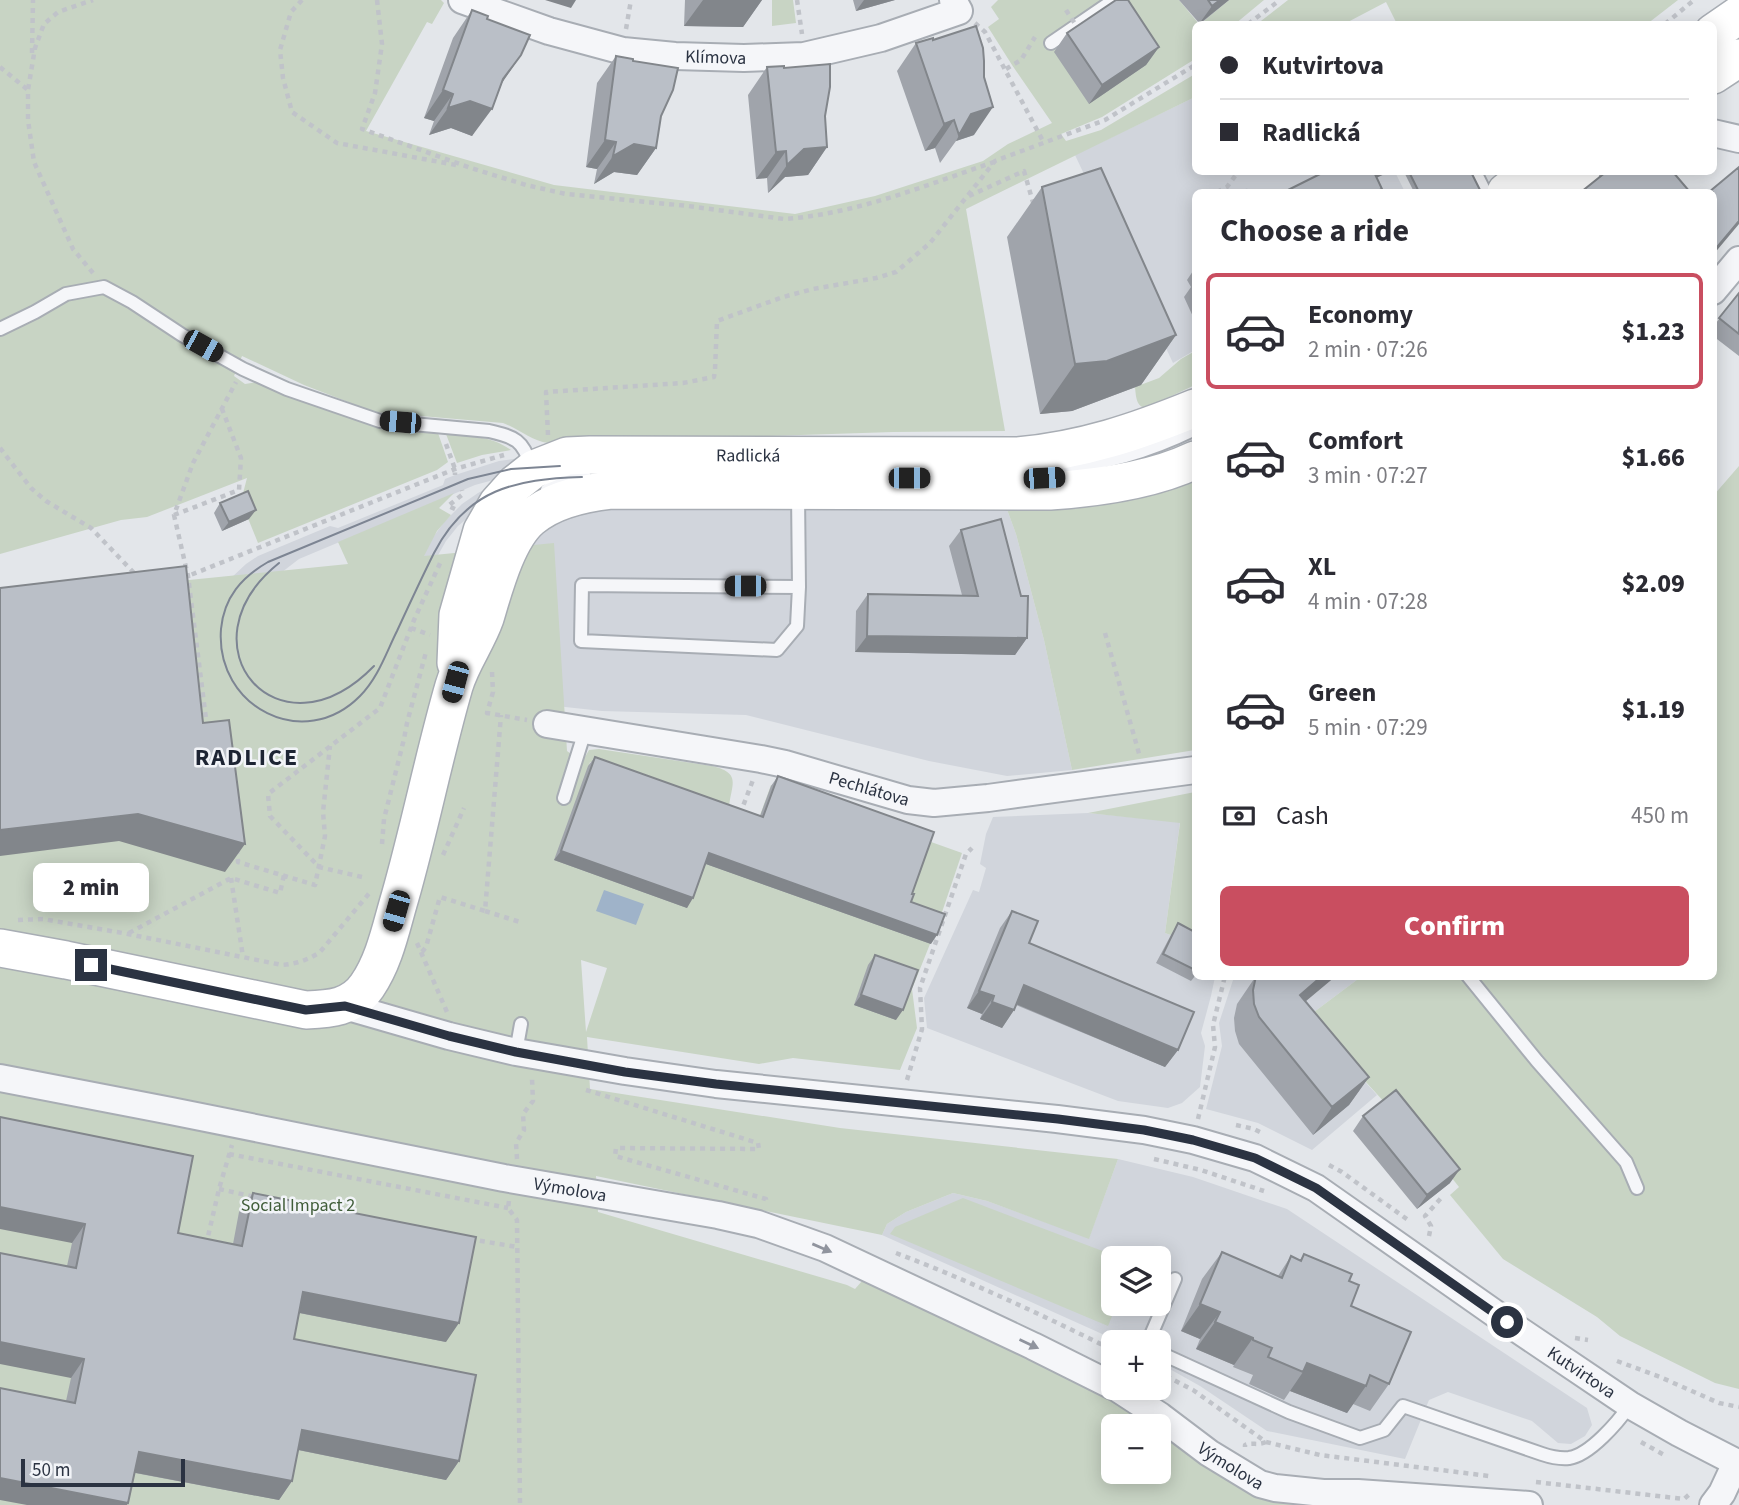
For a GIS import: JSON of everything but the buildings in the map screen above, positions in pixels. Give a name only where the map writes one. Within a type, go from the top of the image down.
[{"type":"main road","points":[[1717,30],[1739,15]]},
{"type":"main road","points":[[1717,72],[1739,58]]},
{"type":"main road","points":[[1519,189],[1571,175]]},
{"type":"main road","name":"Radlická","points":[[455,682],[458,615],[482,531],[506,493],[534,478],[558,458],[590,455],[1032,455],[1086,446],[1131,433],[1192,409]]},
{"type":"main road","name":"Radlická","points":[[345,1006],[366,988],[382,957],[409,865],[455,682],[484,619],[490,597],[515,538],[529,520],[550,506],[589,493],[603,484],[798,490],[1084,489],[1138,479],[1192,461]]},
{"type":"main road","points":[[5,934],[66,960],[306,1010],[345,1006]]},
{"type":"street","name":"Klímova","points":[[461,0],[549,32],[623,51],[730,58],[804,56],[881,38],[959,11],[953,0]]},
{"type":"street","points":[[1717,134],[1739,139]]},
{"type":"street","points":[[1717,287],[1739,260]]},
{"type":"street","name":"Pechlátova","points":[[547,724],[761,759],[908,800],[934,803],[1192,770]]},
{"type":"street","name":"Kutvirtova","points":[[345,1006],[516,1052],[625,1072],[1144,1130],[1193,1140],[1255,1158],[1316,1188],[1630,1405],[1738,1464]]},
{"type":"street","name":"Výmolova","points":[[0,1078],[505,1178],[708,1213],[761,1217],[1101,1380]]},
{"type":"street","name":"Výmolova","points":[[1135,1400],[1209,1453],[1260,1484],[1275,1488],[1325,1499],[1358,1493],[1529,1493]]},
{"type":"street","points":[[1707,1495],[1722,1493],[1738,1464]]},
{"type":"lane","points":[[1051,43],[1114,0]]},
{"type":"lane","points":[[1717,60],[1739,45]]},
{"type":"lane","points":[[1526,189],[1544,175]]},
{"type":"lane","points":[[0,328],[36,312],[66,294],[104,287],[182,335],[243,369],[287,389],[380,421],[503,434],[522,444],[534,478],[558,491],[603,484]]},
{"type":"lane","points":[[1041,468],[1098,463],[1140,452],[1192,430]]},
{"type":"lane","points":[[1057,477],[1105,472],[1143,463],[1192,442]]},
{"type":"lane","points":[[490,597],[492,567],[500,545],[540,469],[561,466],[1020,468]]},
{"type":"lane","points":[[704,477],[1031,478]]},
{"type":"lane","points":[[534,478],[556,484],[569,479],[603,484]]},
{"type":"lane","points":[[798,490],[799,587],[797,626],[777,650],[582,641],[582,585],[799,587]]},
{"type":"lane","points":[[564,798],[585,731]]},
{"type":"lane","points":[[1471,980],[1537,1061],[1626,1162],[1637,1188]]},
{"type":"lane","points":[[516,1052],[521,1024]]},
{"type":"lane","points":[[1153,1330],[1175,1279]]},
{"type":"lane","points":[[1171,1358],[1289,1412],[1360,1437],[1384,1430],[1403,1406],[1557,1458],[1571,1458],[1582,1453],[1614,1427],[1630,1405]]},
{"type":"path","points":[[32,61],[33,0]]},
{"type":"path","points":[[93,0],[58,12],[44,24],[32,61],[28,120],[34,162],[73,249],[104,287]]},
{"type":"path","points":[[302,0],[291,12],[280,50],[283,78],[292,111],[337,143],[471,168]]},
{"type":"path","points":[[377,0],[382,44],[375,93],[362,129],[471,168],[566,194],[784,219],[871,204],[1044,143],[1105,120],[1192,67]]},
{"type":"path","points":[[625,34],[631,0]]},
{"type":"path","points":[[797,0],[804,56]]},
{"type":"path","points":[[1252,21],[1280,0]]},
{"type":"path","points":[[1669,21],[1694,0]]},
{"type":"path","points":[[1066,10],[1081,34]]},
{"type":"path","points":[[987,35],[1044,143]]},
{"type":"path","points":[[0,67],[28,90]]},
{"type":"path","points":[[176,577],[188,576],[503,455],[534,478],[546,392],[683,383],[713,377],[717,321],[783,297],[897,272],[930,243],[995,161]]},
{"type":"path","points":[[968,197],[1024,171],[1036,215]]},
{"type":"path","points":[[1223,189],[1236,175]]},
{"type":"path","points":[[208,737],[188,576],[174,515],[194,463],[243,369]]},
{"type":"path","points":[[174,515],[239,490],[241,458],[222,408]]},
{"type":"path","points":[[440,426],[455,472]]},
{"type":"path","points":[[0,448],[32,488],[46,501],[91,528],[140,580],[127,581]]},
{"type":"path","points":[[455,509],[448,506],[463,494],[462,490]]},
{"type":"path","points":[[362,877],[319,867],[270,816],[268,794],[380,708],[411,628],[446,550]]},
{"type":"path","points":[[411,628],[431,635]]},
{"type":"path","points":[[1105,633],[1140,758]]},
{"type":"path","points":[[382,845],[384,819],[427,648]]},
{"type":"path","points":[[485,911],[501,715],[487,713]]},
{"type":"path","points":[[235,836],[238,862],[315,885],[325,836],[323,812],[330,746]]},
{"type":"path","points":[[738,820],[761,759]]},
{"type":"path","points":[[441,858],[464,808]]},
{"type":"path","points":[[906,1081],[922,1029],[920,988],[966,854],[972,848]]},
{"type":"path","points":[[128,934],[231,878],[280,893],[284,876]]},
{"type":"path","points":[[231,878],[243,957]]},
{"type":"path","points":[[5,934],[43,919],[282,965],[298,963],[313,957],[328,944],[374,887]]},
{"type":"path","points":[[422,951],[426,947],[440,897],[520,922]]},
{"type":"path","points":[[416,941],[448,1016]]},
{"type":"path","points":[[1193,1140],[1215,1047],[1213,1025],[1224,980]]},
{"type":"path","points":[[518,1164],[516,1143],[524,1130],[523,1114],[533,1101],[532,1078]]},
{"type":"path","points":[[617,1092],[578,1087],[758,1143],[759,1149],[616,1148],[615,1156],[766,1199],[761,1217]]},
{"type":"path","points":[[229,1154],[508,1208]]},
{"type":"path","points":[[1149,1158],[1201,1170],[1266,1191]]},
{"type":"path","points":[[219,1189],[259,1197]]},
{"type":"path","points":[[1429,1236],[1431,1226],[1425,1216],[1442,1197]]},
{"type":"path","points":[[468,1238],[517,1247],[520,1505]]},
{"type":"path","points":[[1617,1361],[1718,1403],[1739,1407]]},
{"type":"path","points":[[1171,1379],[1193,1390],[1266,1441],[1320,1455],[1501,1478]]},
{"type":"path","points":[[1248,1451],[1246,1440],[1249,1429]]},
{"type":"path","points":[[1246,1440],[1259,1445],[1266,1441]]},
{"type":"path","points":[[1641,1442],[1666,1456]]},
{"type":"path","points":[[1529,1493],[1684,1499],[1707,1495]]},
{"type":"shaded area","points":[[1192,98],[1192,175],[1396,175],[1404,189],[1192,189],[1192,352],[1173,363],[1075,155]]},
{"type":"shaded area","points":[[520,458],[524,465],[512,475],[475,485],[299,559],[273,579],[259,595],[250,610],[244,631],[246,651],[254,670],[275,689],[297,695],[309,695],[337,684],[363,664],[383,639],[431,540],[445,521],[478,493],[508,479],[484,508],[481,507],[458,526],[446,541],[375,693],[353,714],[322,728],[294,730],[267,723],[248,713],[225,689],[213,666],[209,651],[209,623],[217,599],[231,578],[246,564],[258,556],[330,526],[338,528],[443,485],[445,479],[455,475],[499,461]]},
{"type":"shaded area","points":[[1005,504],[1016,534],[1044,640],[1072,770],[1007,776],[929,761],[746,715],[602,711],[500,700],[529,546],[544,530],[562,518],[601,508]]},
{"type":"shaded area","points":[[1088,813],[1180,822],[1165,933],[1192,943],[1192,980],[1214,980],[1201,1033],[1205,1046],[1200,1087],[1182,1103],[1168,1108],[1118,1101],[927,1028],[924,998],[973,890],[979,892],[986,868],[980,864],[986,834],[993,817]]},
{"type":"shaded area","points":[[1233,980],[1357,980],[1314,1012],[1311,1022],[1377,1095],[1312,1150],[1258,1123],[1206,1109],[1222,1046],[1219,1023]]},
{"type":"shaded area","points":[[1118,1159],[1193,1177],[1287,1209],[1587,1408],[1592,1425],[1585,1436],[1571,1444],[1558,1443],[1532,1421],[1448,1392],[1429,1400],[1405,1459],[1267,1431],[1171,1370],[1171,1330],[1101,1330],[1101,1333],[882,1235],[887,1224],[906,1212],[953,1193],[987,1201],[1089,1238]]},
{"type":"green space","points":[[0,0],[441,0],[444,3],[432,24],[427,22],[366,131],[554,185],[795,214],[875,196],[983,161],[1008,144],[1052,123],[988,27],[999,19],[991,7],[998,0],[1179,0],[1196,21],[1192,21],[1192,61],[1102,117],[1061,134],[1066,141],[1101,130],[1192,76],[1192,98],[966,209],[1005,431],[548,443],[536,440],[503,423],[374,412],[304,385],[242,356],[234,376],[245,384],[257,382],[374,426],[438,433],[448,462],[437,470],[258,543],[241,501],[247,478],[147,517],[121,520],[0,554]]},
{"type":"green space","points":[[772,0],[793,0],[796,23],[772,26]]},
{"type":"green space","points":[[1229,0],[1264,0],[1239,21],[1204,21]]},
{"type":"green space","points":[[1288,0],[1678,0],[1651,21],[1396,21],[1386,2],[1350,21],[1261,21]]},
{"type":"green space","points":[[1192,353],[1192,386],[1146,408],[1140,406],[1135,387],[1159,378]]},
{"type":"green space","points":[[446,434],[488,439],[511,450],[457,463]]},
{"type":"green space","points":[[1739,466],[1739,1389],[1715,1383],[1620,1336],[1597,1317],[1503,1259],[1450,1195],[1459,1187],[1440,1163],[1311,1022],[1314,1012],[1357,980],[1717,980],[1717,491]]},
{"type":"green space","points":[[1192,483],[1192,750],[1072,770],[1044,640],[1016,534],[1005,504],[1095,503]]},
{"type":"green space","name":"Social Impact 2","points":[[454,493],[439,508],[451,515],[437,531],[424,556],[554,543],[567,751],[582,762],[589,750],[599,749],[712,766],[731,776],[733,785],[729,806],[756,826],[771,785],[962,853],[912,989],[917,1028],[900,1070],[793,1058],[759,1064],[587,1037],[590,1089],[840,1128],[1118,1159],[1089,1239],[987,1201],[953,1193],[906,1212],[887,1224],[882,1235],[596,1176],[598,1212],[855,1289],[862,1281],[1096,1391],[1101,1394],[1101,1400],[1111,1400],[1135,1414],[1101,1414],[1101,1484],[1171,1484],[1171,1434],[1308,1505],[0,1505],[0,599],[348,564],[338,542]],"holes":[[[590,762],[700,800],[589,766]],[[581,960],[607,968],[586,1032]]]},
{"type":"green space","points":[[1192,793],[1192,943],[1165,933],[1180,823],[1088,813]]},
{"type":"green space","points":[[963,1198],[1101,1250],[1101,1316],[1112,1316],[1108,1326],[890,1234],[895,1227]]},
{"type":"water","points":[[604,890],[644,904],[636,925],[596,911]]},
{"type":"tram line","points":[[560,466],[511,469],[468,479],[268,562],[242,581],[226,607],[221,629],[223,657],[232,680],[248,700],[267,713],[290,720],[314,721],[338,713],[360,696],[372,681],[434,553],[447,531],[462,514],[478,501],[514,485],[582,477]]},
{"type":"tram line","points":[[279,563],[250,595],[237,627],[239,657],[253,682],[275,698],[305,703],[338,693],[374,666]]},
{"type":"district","name":"RADLICE","points":[[247,757]]},
{"type":"route","points":[[91,965],[306,1010],[345,1006],[516,1052],[625,1072],[716,1084],[1058,1119],[1144,1130],[1193,1140],[1255,1158],[1316,1188],[1507,1322]]}]
